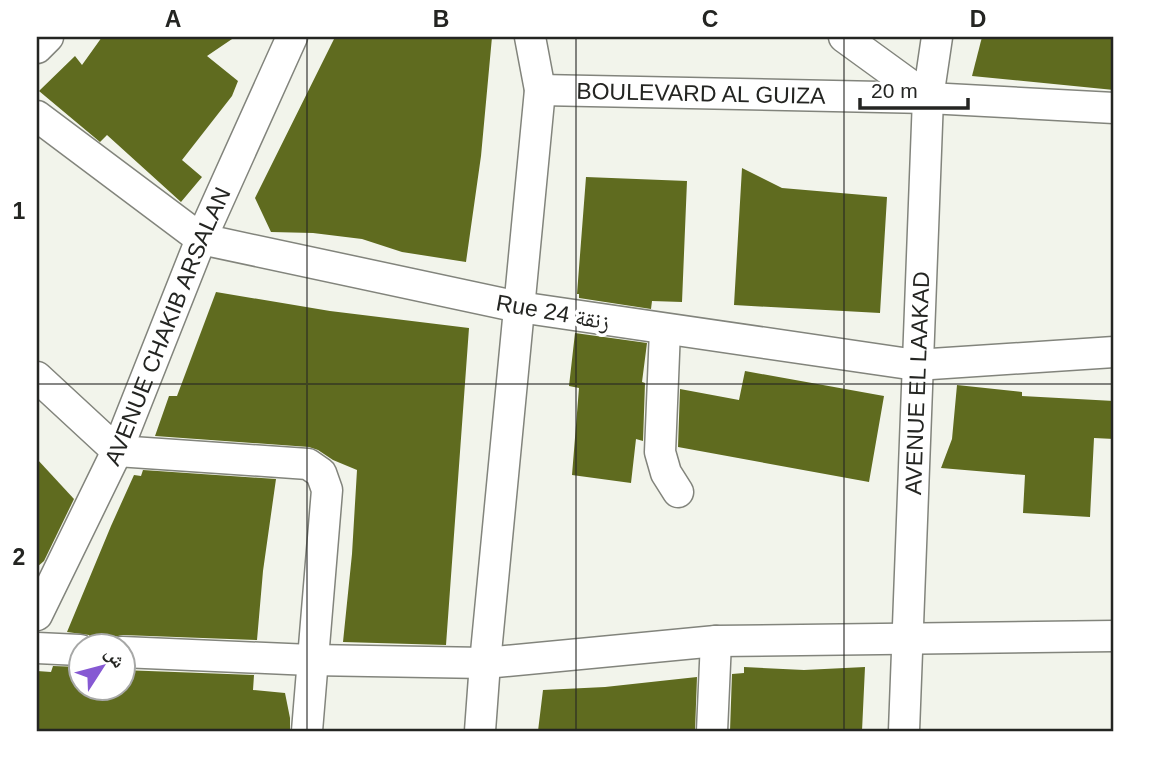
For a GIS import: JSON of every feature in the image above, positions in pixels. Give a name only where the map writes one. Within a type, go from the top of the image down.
[{"type":"street","points":[[37,48],[48,37]]},
{"type":"street","name":"AVENUE CHAKIB ARSALAN","points":[[37,615],[117,451],[201,239],[292,37]]},
{"type":"street","points":[[480,731],[540,90],[530,37]]},
{"type":"street","points":[[844,37],[928,98]]},
{"type":"street","name":"AVENUE EL LAAKAD","points":[[904,731],[928,98],[937,37]]},
{"type":"street","name":"BOULEVARD AL GUIZA","points":[[540,90],[928,98],[1114,108]]},
{"type":"street","name":"Rue 24 زنقة","points":[[37,116],[201,239],[519,307],[916,365],[1114,352]]},
{"type":"street","points":[[665,330],[660,452],[666,473],[678,492]]},
{"type":"street","points":[[37,377],[117,451],[308,464],[321,473],[327,490],[307,731]]},
{"type":"street","points":[[136,653],[311,660],[485,663],[716,641],[1114,636]]},
{"type":"street","points":[[712,731],[716,641]]},
{"type":"street","points":[[37,648],[66,649]]},
{"type":"building","points":[[102,37],[235,37],[207,56],[238,81],[232,96],[182,160],[202,177],[181,202],[107,135],[100,142],[39,91],[75,56],[82,65]]},
{"type":"building","points":[[335,37],[492,37],[481,156],[466,262],[402,252],[362,239],[313,233],[271,232],[255,198]]},
{"type":"building","points":[[982,37],[1114,37],[1114,90],[972,76]]},
{"type":"building","points":[[742,168],[782,188],[887,197],[880,313],[734,305]]},
{"type":"building","points":[[586,177],[687,181],[682,302],[652,301],[651,309],[579,298],[577,294]]},
{"type":"building","points":[[216,292],[330,311],[469,328],[446,645],[343,642],[357,470],[309,447],[155,436],[169,396],[177,396]]},
{"type":"building","points":[[575,333],[647,343],[642,382],[645,383],[643,441],[636,439],[631,483],[572,475],[579,388],[569,386]]},
{"type":"building","points":[[745,371],[884,396],[869,482],[678,447],[680,389],[739,400]]},
{"type":"building","points":[[957,385],[1022,392],[1022,396],[1114,401],[1114,439],[1094,438],[1090,517],[1023,513],[1025,475],[941,468],[952,439]]},
{"type":"building","points":[[37,459],[74,499],[44,561],[37,567]]},
{"type":"building","points":[[143,470],[276,479],[263,571],[257,640],[136,635],[136,632],[67,632],[134,475],[141,476]]},
{"type":"building","points":[[53,666],[66,666],[66,702],[136,702],[136,671],[254,675],[253,690],[285,693],[290,731],[37,731],[37,671],[51,672]]},
{"type":"building","points":[[744,667],[804,670],[865,667],[862,731],[730,731],[732,674],[744,673]]},
{"type":"building","points":[[697,677],[695,731],[538,731],[543,690],[605,687]]}]
